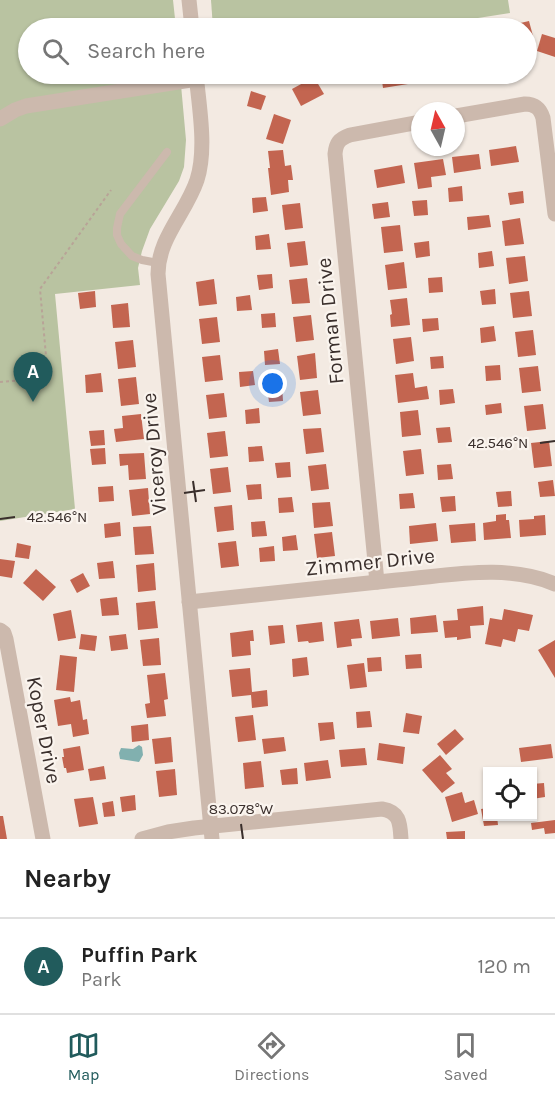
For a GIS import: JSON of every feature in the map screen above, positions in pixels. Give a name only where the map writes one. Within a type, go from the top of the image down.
[{"type":"street","points":[[189,0],[191,18]]},
{"type":"street","points":[[0,119],[26,106],[151,84]]},
{"type":"street","name":"Viceroy Drive","points":[[197,84],[202,146],[201,164],[190,197],[169,233],[158,263],[158,282],[212,833]]},
{"type":"street","points":[[465,114],[525,104],[531,104],[541,110],[555,214]]},
{"type":"street","name":"Forman Drive","points":[[377,582],[335,154],[338,141],[350,135],[411,124]]},
{"type":"street","name":"Zimmer Drive","points":[[189,602],[461,574],[506,572],[533,576],[555,584]]},
{"type":"street","name":"Koper Drive","points":[[0,630],[6,639],[43,839]]},
{"type":"street","points":[[142,839],[168,832],[212,833],[382,809],[394,813],[400,824],[401,839]]},
{"type":"lane","points":[[158,263],[132,256],[121,244],[117,228],[120,214],[167,152]]},
{"type":"path","points":[[0,382],[48,378],[40,289],[111,190]]},
{"type":"green space","points":[[0,0],[173,0],[175,18],[18,18],[18,84],[181,84],[186,140],[184,167],[179,181],[150,229],[142,251],[138,268],[140,285],[55,294],[75,509],[0,521]]},
{"type":"green space","points":[[211,0],[508,0],[510,13],[478,18],[212,18]]},
{"type":"water","points":[[139,745],[142,747],[143,755],[139,762],[120,759],[121,748],[133,749]]},
{"type":"building","points":[[542,34],[555,38],[555,57],[537,51]]},
{"type":"building","points":[[301,84],[318,84],[324,94],[301,106],[292,89]]},
{"type":"building","points":[[382,84],[408,84],[383,88]]},
{"type":"building","points":[[251,91],[266,96],[261,110],[247,106]]},
{"type":"building","points":[[274,114],[291,120],[283,144],[266,139]]},
{"type":"building","points":[[516,146],[519,162],[491,166],[489,150]]},
{"type":"building","points":[[283,150],[285,166],[291,165],[293,180],[288,180],[289,192],[271,195],[268,151]]},
{"type":"building","points":[[479,154],[481,169],[454,173],[452,157]]},
{"type":"building","points":[[443,159],[446,175],[431,177],[432,187],[418,189],[414,163]]},
{"type":"building","points":[[402,165],[405,183],[377,188],[374,170]]},
{"type":"building","points":[[462,186],[463,201],[449,202],[448,188]]},
{"type":"building","points":[[523,191],[524,203],[510,205],[508,193]]},
{"type":"building","points":[[266,197],[268,211],[253,213],[252,198]]},
{"type":"building","points":[[427,200],[428,215],[414,216],[412,201]]},
{"type":"building","points":[[388,202],[390,217],[374,219],[372,204]]},
{"type":"building","points":[[300,203],[303,228],[285,230],[282,205]]},
{"type":"building","points":[[489,215],[491,227],[468,230],[467,217]]},
{"type":"building","points":[[520,218],[524,244],[505,246],[502,221]]},
{"type":"building","points":[[400,225],[403,251],[384,253],[381,227]]},
{"type":"building","points":[[269,234],[271,249],[256,250],[255,236]]},
{"type":"building","points":[[305,241],[308,265],[290,267],[287,243]]},
{"type":"building","points":[[429,241],[430,256],[416,258],[414,243]]},
{"type":"building","points":[[492,251],[494,266],[479,268],[478,253]]},
{"type":"building","points":[[525,256],[528,281],[509,284],[506,258]]},
{"type":"building","points":[[404,262],[407,288],[388,290],[385,265]]},
{"type":"building","points":[[272,274],[273,288],[259,290],[257,275]]},
{"type":"building","points":[[442,277],[443,292],[429,293],[428,278]]},
{"type":"building","points":[[307,278],[310,303],[292,304],[289,280]]},
{"type":"building","points":[[214,279],[217,304],[199,306],[196,282]]},
{"type":"building","points":[[495,289],[496,304],[482,305],[480,291]]},
{"type":"building","points":[[95,291],[96,307],[80,309],[78,293]]},
{"type":"building","points":[[529,291],[532,316],[513,318],[510,293]]},
{"type":"building","points":[[250,295],[252,310],[237,311],[236,297]]},
{"type":"building","points":[[407,298],[410,325],[391,327],[390,300]]},
{"type":"building","points":[[128,303],[130,327],[113,328],[111,305]]},
{"type":"building","points":[[275,313],[276,327],[262,328],[261,314]]},
{"type":"building","points":[[311,315],[314,340],[296,342],[293,317]]},
{"type":"building","points":[[217,317],[220,342],[202,344],[199,319]]},
{"type":"building","points":[[438,318],[439,330],[423,332],[422,319]]},
{"type":"building","points":[[494,326],[496,341],[481,343],[480,328]]},
{"type":"building","points":[[533,330],[536,355],[518,357],[515,332]]},
{"type":"building","points":[[411,337],[414,361],[396,364],[393,339]]},
{"type":"building","points":[[133,340],[136,367],[118,369],[115,342]]},
{"type":"building","points":[[278,349],[280,364],[265,365],[264,351]]},
{"type":"building","points":[[315,353],[317,378],[300,380],[297,356]]},
{"type":"building","points":[[220,355],[223,380],[205,382],[202,357]]},
{"type":"building","points":[[443,356],[444,368],[431,369],[430,357]]},
{"type":"building","points":[[500,365],[501,380],[486,381],[485,366]]},
{"type":"building","points":[[538,366],[541,391],[522,393],[519,368]]},
{"type":"building","points":[[253,371],[255,385],[240,387],[239,372]]},
{"type":"building","points":[[101,373],[103,392],[86,393],[85,375]]},
{"type":"building","points":[[413,373],[415,388],[427,386],[429,399],[398,403],[395,375]]},
{"type":"building","points":[[136,377],[139,404],[121,406],[118,379]]},
{"type":"building","points":[[282,386],[283,401],[269,402],[267,387]]},
{"type":"building","points":[[453,389],[455,403],[440,405],[439,390]]},
{"type":"building","points":[[318,390],[321,414],[303,416],[300,392]]},
{"type":"building","points":[[224,393],[227,417],[209,419],[206,395]]},
{"type":"building","points":[[501,403],[502,413],[486,415],[485,405]]},
{"type":"building","points":[[543,404],[546,429],[527,431],[524,406]]},
{"type":"building","points":[[259,408],[260,423],[246,424],[245,410]]},
{"type":"building","points":[[418,410],[421,435],[402,437],[400,412]]},
{"type":"building","points":[[141,414],[144,439],[116,442],[114,429],[123,428],[122,416]]},
{"type":"building","points":[[450,427],[452,442],[438,443],[436,428]]},
{"type":"building","points":[[321,428],[324,452],[306,454],[303,429]]},
{"type":"building","points":[[104,430],[105,445],[91,446],[89,431]]},
{"type":"building","points":[[225,431],[228,456],[210,458],[207,433]]},
{"type":"building","points":[[549,441],[552,466],[534,468],[531,443]]},
{"type":"building","points":[[262,446],[264,461],[249,462],[248,447]]},
{"type":"building","points":[[105,448],[106,464],[92,465],[90,449]]},
{"type":"building","points":[[421,449],[424,474],[406,476],[403,451]]},
{"type":"building","points":[[144,453],[146,479],[129,480],[128,465],[120,466],[119,454]]},
{"type":"building","points":[[290,462],[291,477],[277,478],[275,463]]},
{"type":"building","points":[[326,464],[329,489],[311,491],[308,466]]},
{"type":"building","points":[[451,464],[453,479],[438,480],[437,465]]},
{"type":"building","points":[[228,467],[231,492],[213,494],[210,469]]},
{"type":"building","points":[[553,480],[555,496],[540,497],[538,482]]},
{"type":"building","points":[[261,484],[262,499],[248,500],[246,485]]},
{"type":"building","points":[[113,486],[114,501],[99,502],[98,487]]},
{"type":"building","points":[[148,488],[150,514],[132,516],[129,490]]},
{"type":"building","points":[[511,491],[512,506],[498,507],[496,492]]},
{"type":"building","points":[[413,493],[415,508],[400,509],[399,494]]},
{"type":"building","points":[[455,496],[456,511],[442,512],[440,497]]},
{"type":"building","points":[[292,497],[294,512],[279,513],[278,498]]},
{"type":"building","points":[[330,502],[333,526],[314,528],[312,503]]},
{"type":"building","points":[[232,505],[234,530],[217,532],[214,507]]},
{"type":"building","points":[[506,514],[511,538],[484,540],[483,523],[496,521],[496,515]]},
{"type":"building","points":[[545,515],[546,535],[520,537],[519,520],[534,519],[534,516]]},
{"type":"building","points":[[265,521],[267,536],[252,537],[251,522]]},
{"type":"building","points":[[120,522],[121,536],[105,538],[104,524]]},
{"type":"building","points":[[436,523],[438,541],[410,544],[409,526]]},
{"type":"building","points":[[475,523],[476,541],[451,543],[449,525]]},
{"type":"building","points":[[151,526],[154,554],[135,555],[133,527]]},
{"type":"building","points":[[332,532],[335,556],[317,558],[314,534]]},
{"type":"building","points":[[296,535],[298,550],[283,551],[282,537]]},
{"type":"building","points":[[236,541],[239,566],[221,568],[218,543]]},
{"type":"building","points":[[17,543],[31,546],[29,559],[15,557]]},
{"type":"building","points":[[274,546],[275,561],[260,562],[259,548]]},
{"type":"building","points":[[0,559],[15,561],[12,578],[0,576]]},
{"type":"building","points":[[113,561],[115,578],[99,579],[97,563]]},
{"type":"building","points":[[154,563],[156,590],[138,592],[136,565]]},
{"type":"building","points":[[36,569],[56,587],[43,601],[23,583]]},
{"type":"building","points":[[83,573],[90,586],[77,593],[70,580]]},
{"type":"building","points":[[117,597],[119,615],[102,616],[100,599]]},
{"type":"building","points":[[155,601],[158,628],[138,630],[136,603]]},
{"type":"building","points":[[483,606],[484,625],[470,626],[471,638],[457,640],[457,637],[445,638],[443,621],[458,620],[457,609]]},
{"type":"building","points":[[504,609],[533,615],[529,631],[518,629],[515,642],[503,639],[501,647],[485,644],[490,618],[502,620]]},
{"type":"building","points":[[71,610],[76,638],[58,641],[53,614]]},
{"type":"building","points":[[436,615],[438,632],[411,634],[410,618]]},
{"type":"building","points":[[398,618],[400,636],[372,639],[370,621]]},
{"type":"building","points":[[359,619],[362,638],[351,639],[352,646],[337,648],[334,622]]},
{"type":"building","points":[[322,622],[324,641],[298,642],[296,625]]},
{"type":"building","points":[[283,625],[285,643],[270,645],[268,626]]},
{"type":"building","points":[[253,630],[254,641],[250,641],[251,655],[232,657],[230,633]]},
{"type":"building","points":[[81,634],[97,636],[95,651],[79,649]]},
{"type":"building","points":[[126,634],[128,649],[111,651],[109,636]]},
{"type":"building","points":[[159,638],[161,665],[143,666],[140,640]]},
{"type":"building","points":[[555,640],[555,678],[538,650]]},
{"type":"building","points":[[421,654],[422,668],[406,669],[405,655]]},
{"type":"building","points":[[60,655],[77,657],[74,692],[56,690]]},
{"type":"building","points":[[307,657],[309,675],[293,677],[292,659]]},
{"type":"building","points":[[381,657],[382,671],[368,672],[367,658]]},
{"type":"building","points":[[364,663],[367,687],[350,689],[347,665]]},
{"type":"building","points":[[250,668],[252,692],[267,690],[268,706],[252,708],[251,695],[232,697],[229,670]]},
{"type":"building","points":[[165,673],[168,699],[164,700],[166,716],[147,718],[145,704],[150,703],[147,675]]},
{"type":"building","points":[[70,697],[71,702],[80,700],[83,720],[87,719],[89,734],[73,737],[71,724],[58,726],[54,700]]},
{"type":"building","points":[[370,711],[372,727],[357,728],[356,712]]},
{"type":"building","points":[[406,713],[422,716],[419,734],[403,732]]},
{"type":"building","points":[[253,715],[256,740],[238,742],[235,717]]},
{"type":"building","points":[[333,722],[335,739],[320,741],[318,723]]},
{"type":"building","points":[[148,724],[149,740],[132,742],[131,726]]},
{"type":"building","points":[[455,729],[464,739],[446,755],[437,744]]},
{"type":"building","points":[[171,737],[173,762],[155,764],[152,739]]},
{"type":"building","points":[[284,737],[286,751],[264,754],[262,739]]},
{"type":"building","points":[[379,743],[405,747],[403,764],[377,760]]},
{"type":"building","points":[[551,744],[553,758],[521,762],[519,748]]},
{"type":"building","points":[[80,746],[84,770],[67,773],[62,757],[64,757],[63,749]]},
{"type":"building","points":[[365,748],[367,765],[341,767],[339,750]]},
{"type":"building","points":[[440,755],[452,769],[446,773],[455,783],[442,793],[422,770]]},
{"type":"building","points":[[328,760],[331,778],[306,781],[304,763]]},
{"type":"building","points":[[261,761],[264,787],[245,789],[243,763]]},
{"type":"building","points":[[104,766],[106,779],[90,781],[88,769]]},
{"type":"building","points":[[297,768],[298,784],[282,785],[280,770]]},
{"type":"building","points":[[175,769],[177,795],[159,797],[156,771]]},
{"type":"building","points":[[544,783],[545,797],[537,798],[537,784]]},
{"type":"building","points":[[462,792],[465,803],[474,800],[478,814],[452,822],[445,797]]},
{"type":"building","points":[[135,795],[136,810],[122,812],[120,797]]},
{"type":"building","points":[[93,797],[98,824],[79,827],[74,799]]},
{"type":"building","points":[[113,801],[115,816],[104,817],[102,803]]},
{"type":"building","points":[[0,816],[3,816],[7,839],[0,839]]},
{"type":"building","points":[[555,820],[555,833],[545,834],[544,828],[532,830],[531,823]]},
{"type":"building","points":[[483,821],[498,821],[498,825],[484,826]]},
{"type":"building","points":[[465,831],[465,839],[447,839],[446,832]]},
{"type":"place","name":"Puffin Park","points":[[33,402]]}]
